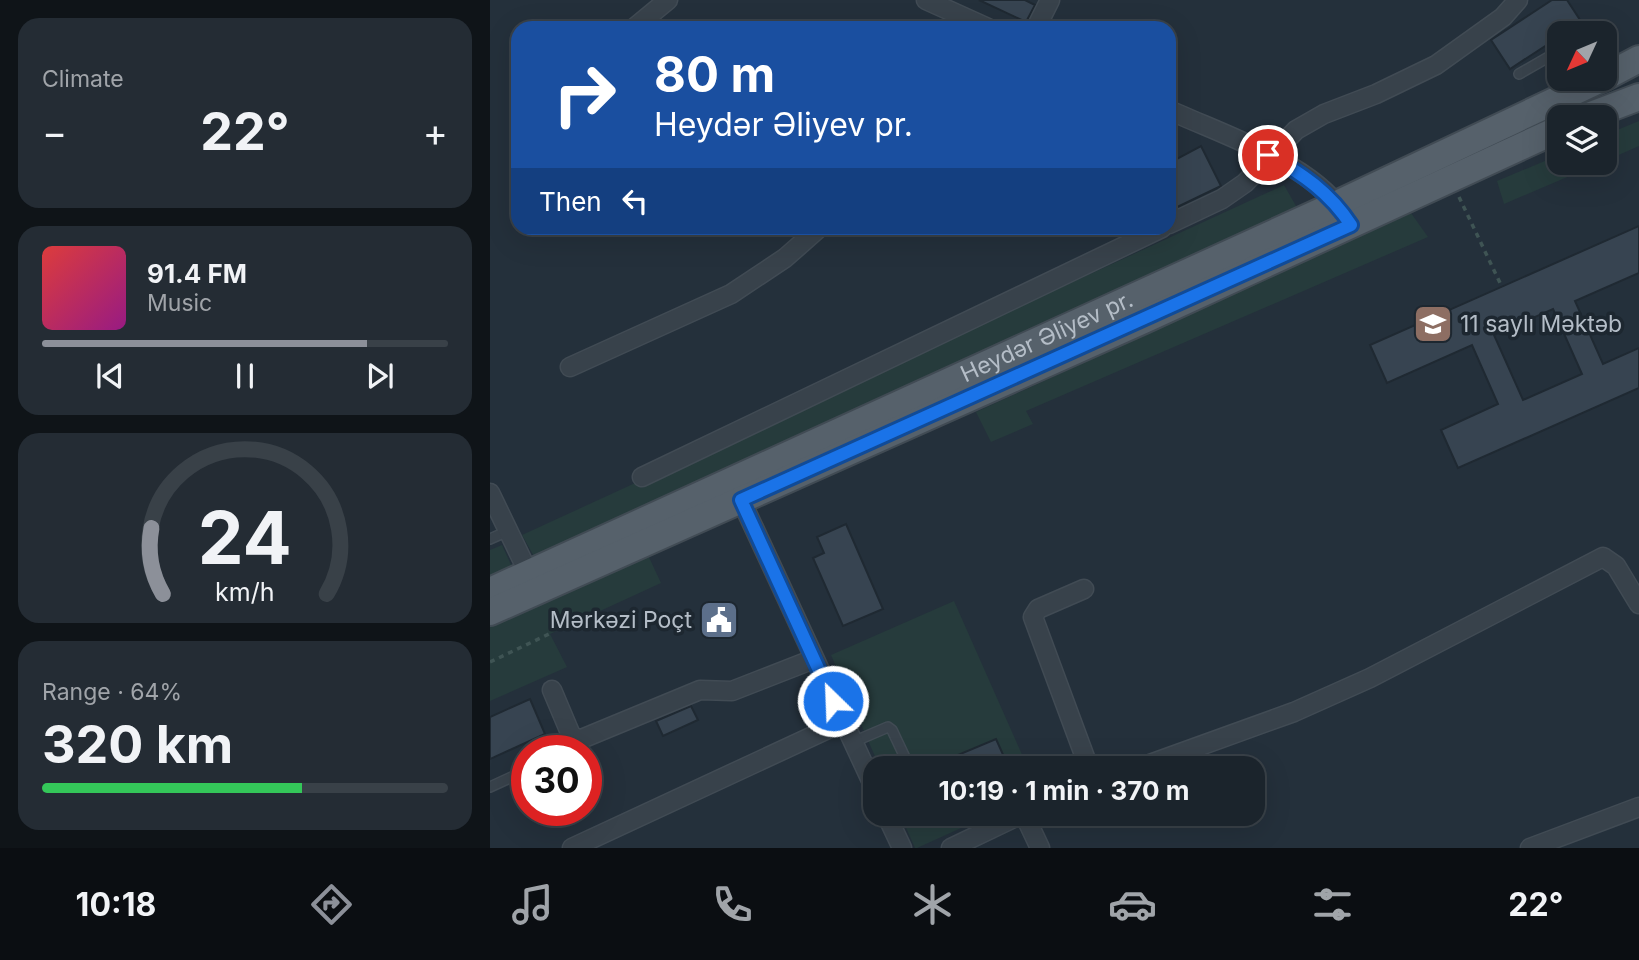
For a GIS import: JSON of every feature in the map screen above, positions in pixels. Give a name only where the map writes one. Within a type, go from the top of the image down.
[{"type":"main road","name":"Heydər Əliyev pr.","points":[[1617,70],[1639,59]]},
{"type":"main road","name":"Heydər Əliyev pr.","points":[[490,612],[741,500],[1344,214],[1576,91]]},
{"type":"main road","points":[[1617,105],[1639,97]]},
{"type":"main road","name":"Heydər Əliyev pr.","points":[[490,591],[1344,214],[1450,179],[1547,135]]},
{"type":"street","points":[[642,21],[668,0]]},
{"type":"street","points":[[926,0],[972,21]]},
{"type":"street","points":[[1040,21],[1050,0]]},
{"type":"street","points":[[1176,221],[1222,199],[1245,183],[1268,155],[1296,130],[1324,114],[1376,94],[1436,65],[1503,17],[1518,0]]},
{"type":"street","points":[[1176,113],[1268,155],[1315,184],[1344,214]]},
{"type":"street","points":[[570,367],[731,294],[785,258],[811,235]]},
{"type":"street","points":[[642,477],[1147,235]]},
{"type":"street","points":[[490,493],[529,573]]},
{"type":"street","points":[[741,500],[863,763]]},
{"type":"street","points":[[1172,756],[1294,712],[1370,678],[1603,557],[1616,566],[1639,604]]},
{"type":"street","points":[[1084,589],[1038,609],[1033,617],[1085,756]]},
{"type":"street","points":[[595,735],[699,690],[739,689],[814,659]]},
{"type":"street","points":[[552,690],[572,735]]},
{"type":"street","points":[[572,848],[843,722]]},
{"type":"street","points":[[1530,848],[1639,807]]},
{"type":"street","points":[[892,826],[902,848]]},
{"type":"street","points":[[951,848],[998,826]]},
{"type":"street","points":[[1029,826],[1040,848]]},
{"type":"lane","points":[[1519,74],[1547,58]]},
{"type":"lane","points":[[490,539],[508,531]]},
{"type":"lane","points":[[853,741],[888,727],[904,756]]},
{"type":"lane","points":[[490,787],[511,777]]},
{"type":"path","points":[[1450,179],[1502,287]]},
{"type":"path","points":[[490,662],[549,634]]},
{"type":"green space","points":[[1639,121],[1639,146],[1617,156],[1617,130]]},
{"type":"green space","points":[[1547,160],[1547,175],[1572,175],[1504,204],[1497,181]]},
{"type":"green space","points":[[1284,185],[1300,213],[536,560],[522,535],[1176,235]]},
{"type":"green space","points":[[1411,213],[1428,237],[1026,411],[1033,424],[991,442],[976,412]]},
{"type":"green space","points":[[502,545],[513,569],[490,580],[490,550]]},
{"type":"green space","points":[[647,553],[661,583],[550,634],[567,667],[490,701],[490,624]]},
{"type":"green space","points":[[954,601],[1023,756],[875,756],[831,655]]},
{"type":"green space","points":[[905,826],[966,826],[917,848]]},
{"type":"building","points":[[979,0],[1025,0],[1035,5],[1027,21]]},
{"type":"building","points":[[1552,0],[1567,0],[1581,21],[1547,21],[1547,45],[1510,69],[1491,40]]},
{"type":"building","points":[[1201,146],[1221,186],[1176,208],[1176,159]]},
{"type":"building","points":[[1639,226],[1639,273],[1575,301],[1603,364],[1639,348],[1639,388],[1458,468],[1441,430],[1498,404],[1472,345],[1387,383],[1370,345]],"holes":[[[1553,309],[1582,374],[1523,400],[1494,335]]]},
{"type":"building","points":[[846,524],[883,609],[843,626],[813,558],[824,553],[817,537]]},
{"type":"building","points":[[530,699],[545,734],[511,735],[511,749],[490,759],[490,717]]},
{"type":"building","points":[[691,706],[698,720],[663,736],[656,721]]},
{"type":"building","points":[[996,739],[1004,756],[956,756]]},
{"type":"place","name":"11 saylı Məktəb","points":[[1433,324]]},
{"type":"place","name":"Mərkəzi Poçt","points":[[719,620]]},
{"type":"route","points":[[833,701],[741,500],[1351,225],[1337,204],[1315,184],[1268,155]]}]
